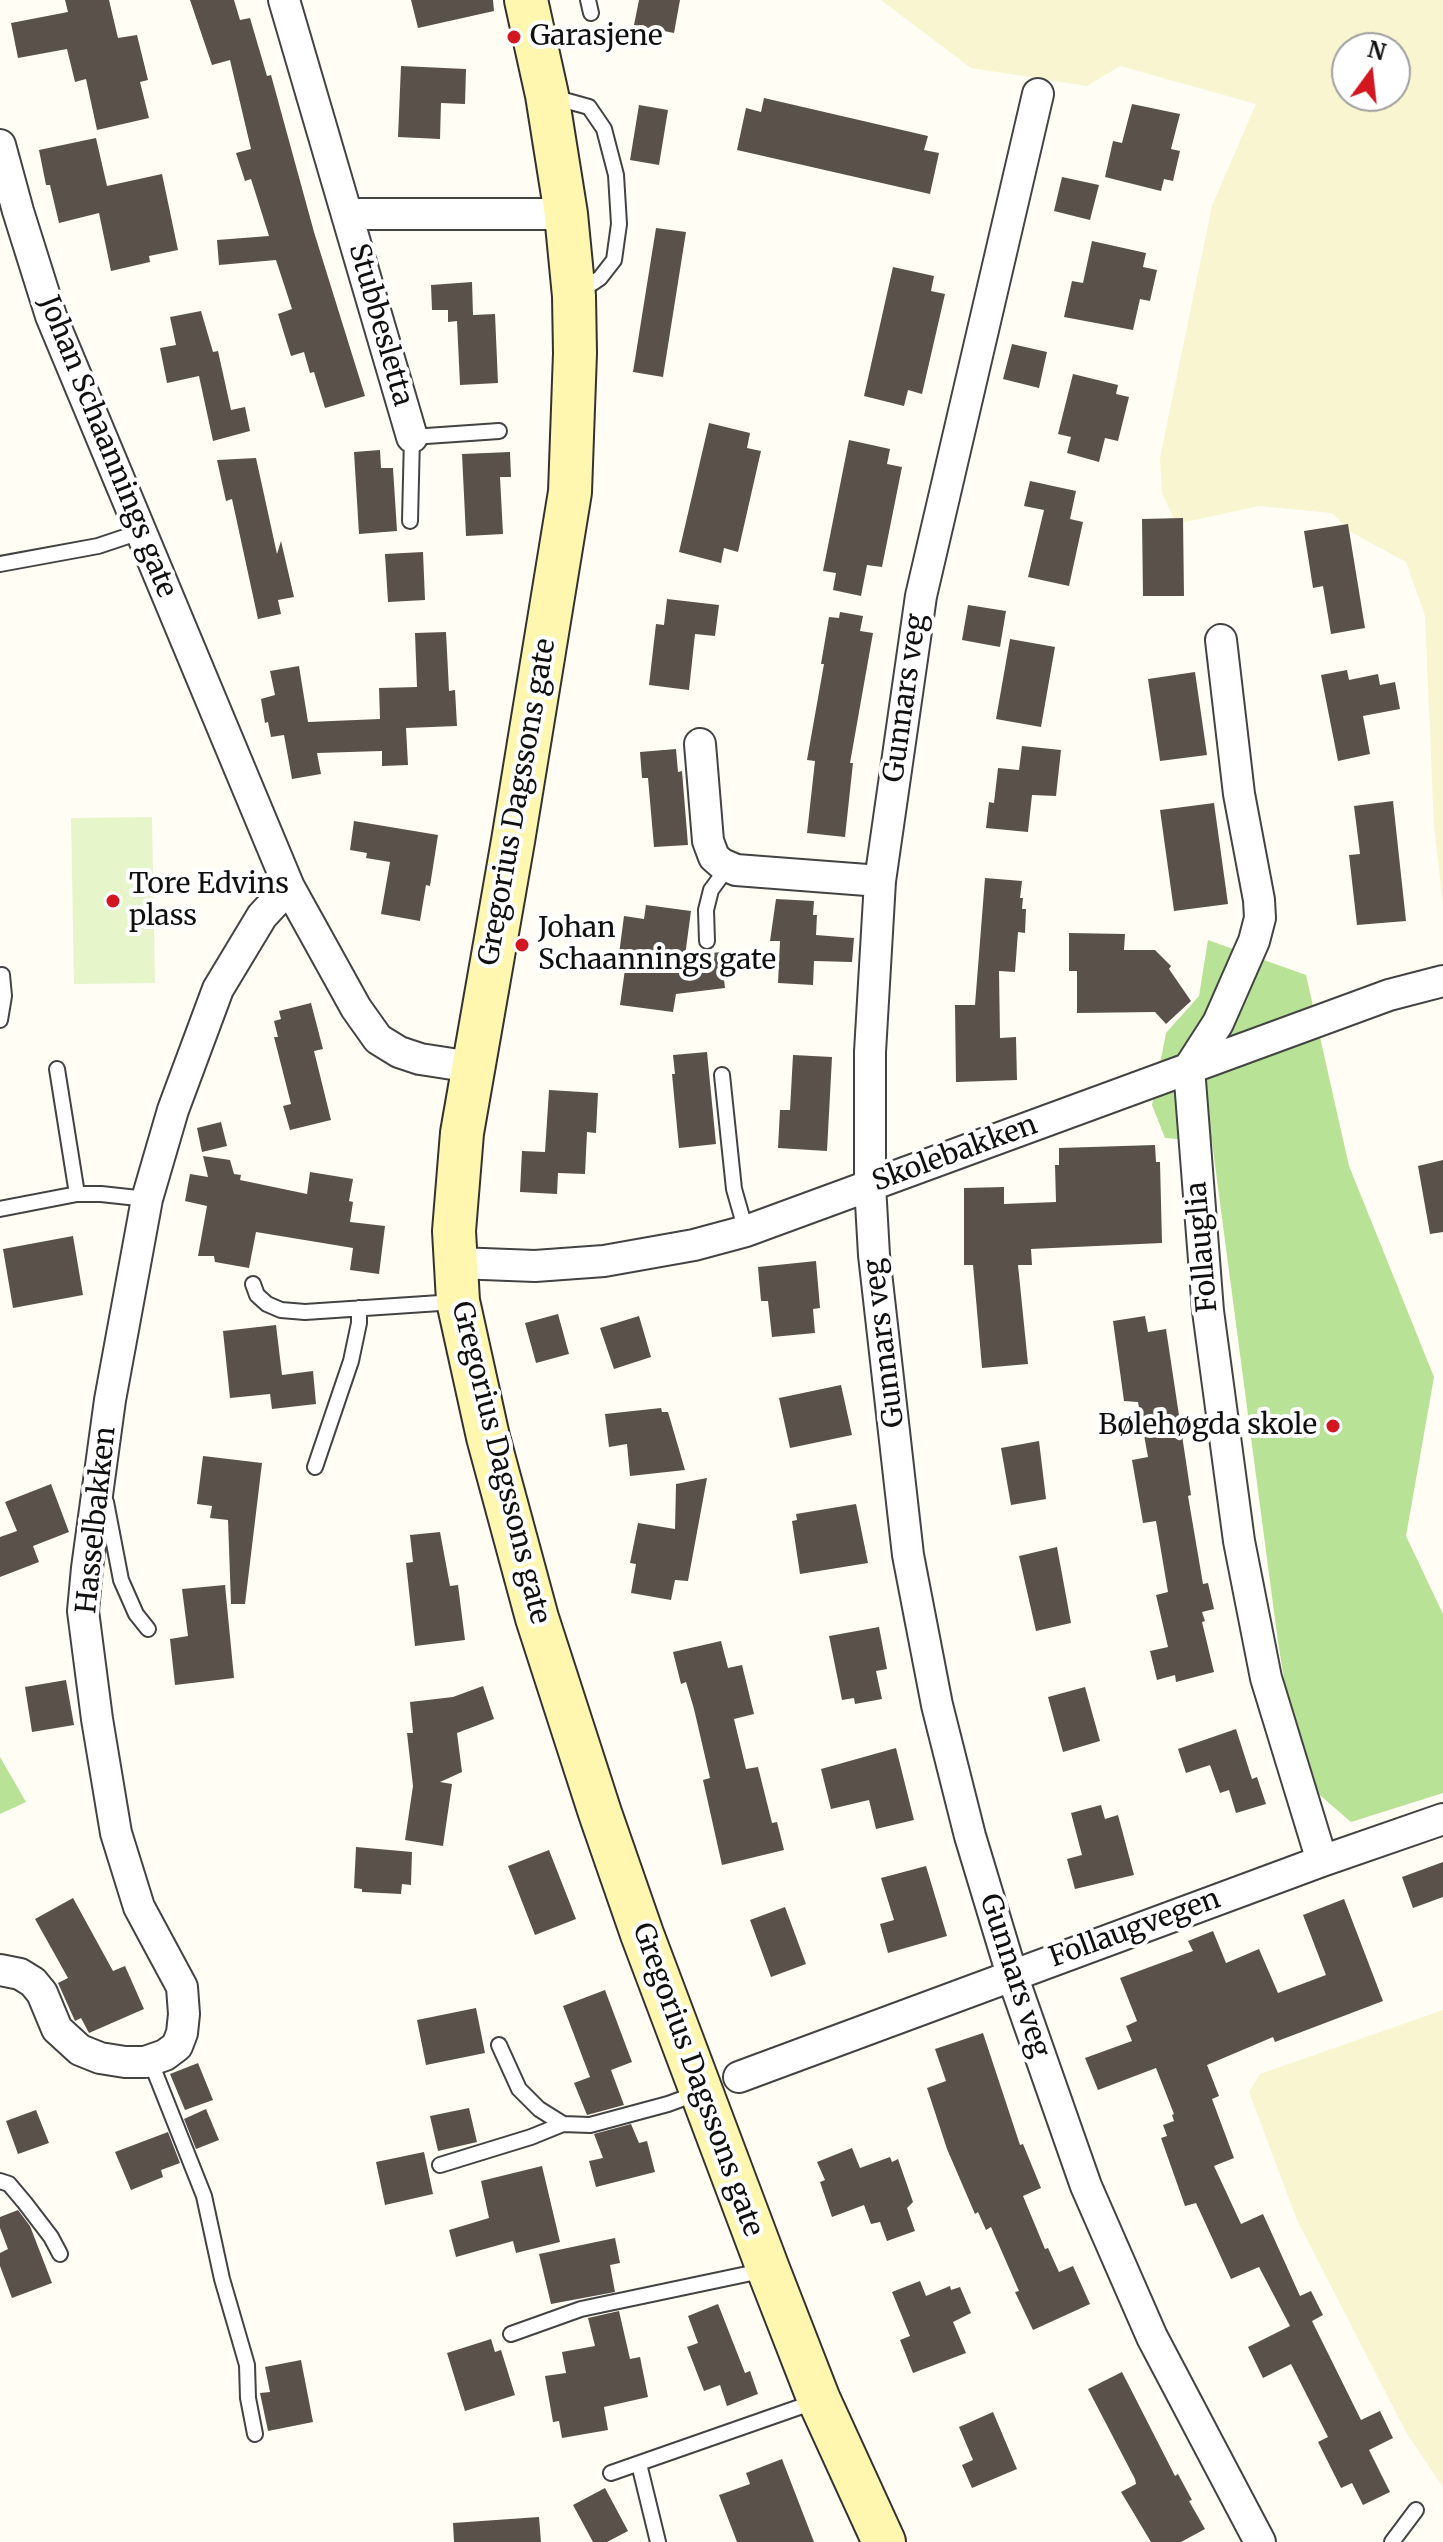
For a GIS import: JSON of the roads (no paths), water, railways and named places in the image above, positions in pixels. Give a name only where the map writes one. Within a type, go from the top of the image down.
[{"type":"street","name":"Stubbesletta","points":[[284,0],[412,437]]},
{"type":"street","name":"Gregorius Dagssons gate","points":[[526,0],[547,95],[566,214],[574,296],[570,492],[513,841],[472,1067],[456,1196],[454,1231],[457,1282],[488,1437],[537,1618],[633,1907],[721,2084],[768,2269],[819,2400],[884,2542]]},
{"type":"street","name":"Gunnars veg","points":[[1038,94],[921,596],[880,881],[870,1052],[870,1185],[874,1255],[908,1555],[937,1705],[970,1836],[1012,1975],[1086,2186],[1152,2337],[1260,2542]]},
{"type":"street","name":"Johan Schaannings gate","points":[[0,145],[51,316],[289,887],[356,1008],[378,1039],[399,1052],[420,1059],[472,1067]]},
{"type":"street","name":"Stubbesletta","points":[[348,214],[566,214]]},
{"type":"street","points":[[1189,1068],[1218,1023],[1254,941],[1260,918],[1239,794],[1221,640]]},
{"type":"street","points":[[700,744],[708,841],[714,857],[736,870],[880,881]]},
{"type":"street","name":"Hasselbakken","points":[[150,2060],[165,2055],[177,2046],[184,2014],[182,1987],[139,1907],[123,1860],[97,1719],[83,1611],[110,1400],[147,1199],[173,1110],[218,989],[262,916],[289,887]]},
{"type":"street","name":"Skolebakken","points":[[457,1282],[535,1266],[604,1261],[694,1245],[746,1231],[1389,995],[1442,982]]},
{"type":"street","name":"Follauglia","points":[[1189,1068],[1208,1311],[1239,1541],[1266,1678],[1322,1861]]},
{"type":"street","name":"Follaugvegen","points":[[721,2084],[1443,1819]]},
{"type":"street","points":[[0,1970],[20,1974],[33,1982],[42,1993],[57,2029],[80,2050],[100,2058],[125,2062],[150,2060]]},
{"type":"lane","points":[[547,95],[589,107],[604,129],[616,175],[619,224],[614,260],[600,278],[574,296]]},
{"type":"lane","points":[[410,521],[412,437],[499,431]]},
{"type":"lane","points":[[0,564],[98,546],[140,532]]},
{"type":"lane","points":[[707,941],[706,910],[711,890],[722,875],[736,870]]},
{"type":"lane","points":[[0,1020],[4,996],[2,975]]},
{"type":"lane","points":[[57,1069],[77,1194]]},
{"type":"lane","points":[[722,1075],[734,1189],[746,1231]]},
{"type":"lane","points":[[0,1209],[77,1194],[147,1199]]},
{"type":"lane","points":[[253,1284],[257,1295],[267,1304],[281,1310],[305,1312],[359,1308],[457,1282]]},
{"type":"lane","points":[[315,1467],[351,1361],[359,1308]]},
{"type":"lane","points":[[100,1475],[121,1580],[136,1614],[148,1629]]},
{"type":"lane","points":[[499,2045],[519,2089],[539,2109],[563,2124]]},
{"type":"lane","points":[[150,2060],[204,2196],[222,2279],[247,2365],[248,2398],[255,2434]]},
{"type":"lane","points":[[440,2165],[563,2124],[590,2125],[668,2104],[721,2084]]},
{"type":"lane","points":[[0,2181],[9,2184],[25,2203],[60,2254]]},
{"type":"lane","points":[[511,2334],[581,2309],[768,2269]]},
{"type":"lane","points":[[611,2473],[819,2400]]},
{"type":"lane","points":[[639,2464],[658,2542]]},
{"type":"lane","points":[[1392,2542],[1416,2510]]},
{"type":"place","name":"Garasjene","points":[[514,37]]},
{"type":"place","name":"Tore Edvins plass","points":[[113,901]]},
{"type":"place","name":"Johan Schaannings gate","points":[[522,945]]},
{"type":"place","name":"Bølehøgda skole","points":[[1333,1426]]}]
